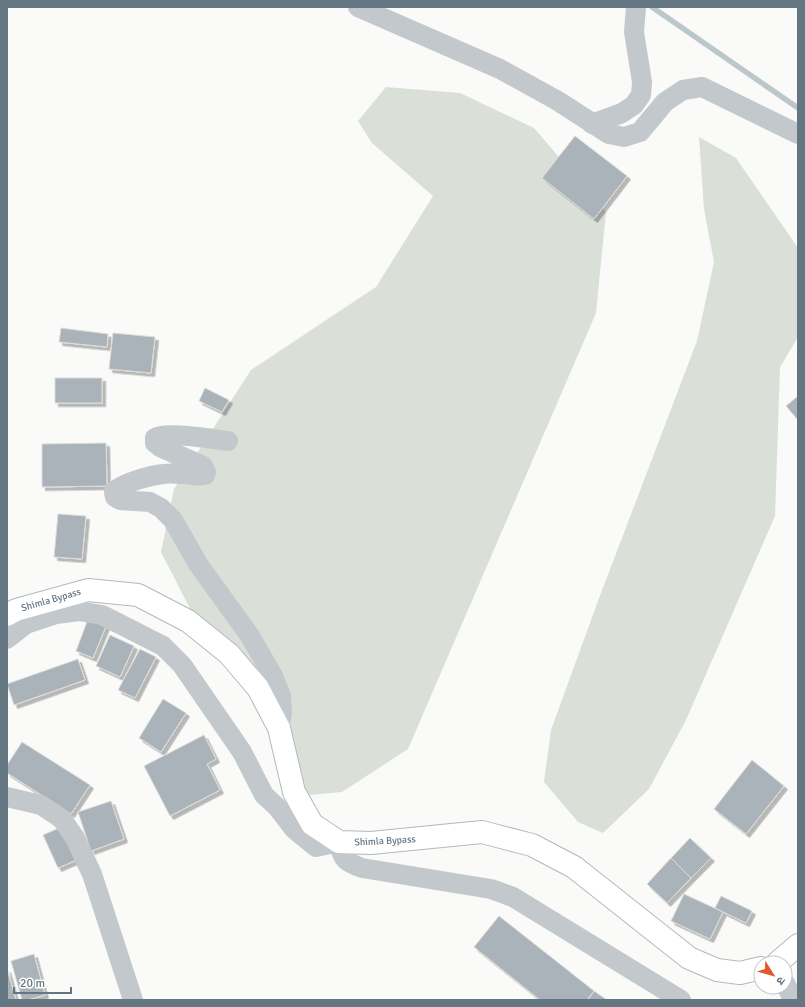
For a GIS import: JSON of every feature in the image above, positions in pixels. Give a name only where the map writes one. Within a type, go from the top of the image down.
[{"type":"highway","name":"Shimla Bypass","points":[[7,615],[16,610],[88,590],[138,595],[188,621],[229,654],[258,688],[279,728],[294,792],[312,824],[339,842],[371,843],[482,832],[532,845],[574,867],[689,958],[717,970],[740,973],[753,970]]},
{"type":"highway","points":[[787,955],[798,945]]},
{"type":"street","points":[[358,7],[500,69],[558,101],[609,134],[624,137],[640,132],[665,102],[683,90],[702,87],[798,134]]},
{"type":"street","points":[[592,124],[622,113],[634,105],[641,95],[642,82],[634,32],[636,7]]},
{"type":"street","points":[[228,441],[170,435],[155,438],[155,443],[160,447],[203,466],[206,469],[205,475],[164,474],[136,481],[117,488],[114,492],[115,497],[120,500],[150,502],[161,508],[173,520],[198,564],[250,636],[273,676],[281,696],[282,713],[279,728]]},
{"type":"street","points":[[7,639],[26,624],[56,614],[79,611],[102,615],[163,646],[182,665],[242,752],[264,795],[294,829],[316,847],[339,842],[341,855],[348,863],[362,868],[491,889],[513,897],[681,1000]]},
{"type":"street","points":[[7,797],[41,805],[62,819],[75,838],[92,874],[133,1000]]},
{"type":"shaded area","points":[[386,87],[460,93],[534,128],[606,212],[596,313],[408,749],[342,792],[309,795],[288,761],[277,681],[202,632],[161,552],[174,489],[251,370],[376,287],[433,196],[372,143],[358,121]]},
{"type":"shaded area","points":[[699,137],[736,158],[798,248],[798,337],[780,367],[775,516],[686,720],[649,789],[603,833],[578,822],[544,782],[551,730],[598,601],[697,341],[714,262],[704,209]]},
{"type":"building","points":[[575,136],[627,176],[594,219],[542,178]]},
{"type":"building","points":[[61,328],[108,334],[107,347],[59,342]]},
{"type":"building","points":[[113,333],[155,337],[151,373],[109,369]]},
{"type":"building","points":[[55,378],[102,378],[102,403],[55,403]]},
{"type":"building","points":[[205,388],[229,400],[222,412],[199,401]]},
{"type":"building","points":[[798,396],[798,420],[786,406]]},
{"type":"building","points":[[106,443],[107,486],[42,487],[42,444]]},
{"type":"building","points":[[58,514],[86,516],[82,559],[54,557]]},
{"type":"building","points":[[88,619],[106,626],[93,658],[76,651]]},
{"type":"building","points":[[110,635],[134,646],[120,677],[96,666]]},
{"type":"building","points":[[140,649],[156,657],[135,698],[118,690]]},
{"type":"building","points":[[78,659],[85,680],[14,705],[7,684]]},
{"type":"building","points":[[163,699],[186,713],[161,752],[139,738]]},
{"type":"building","points":[[204,735],[216,759],[207,764],[220,790],[170,816],[144,766]]},
{"type":"building","points":[[22,742],[90,785],[71,814],[7,773],[7,765]]},
{"type":"building","points":[[752,760],[784,786],[746,834],[714,809]]},
{"type":"building","points":[[111,801],[124,839],[91,851],[78,812]]},
{"type":"building","points":[[66,825],[81,858],[58,868],[43,835]]},
{"type":"building","points":[[690,838],[711,858],[691,878],[671,858]]},
{"type":"building","points":[[671,858],[691,878],[667,903],[647,884]]},
{"type":"building","points":[[684,894],[723,912],[710,939],[671,921]]},
{"type":"building","points":[[721,896],[752,911],[746,923],[715,908]]},
{"type":"building","points":[[499,916],[594,991],[587,1000],[540,1000],[474,947]]},
{"type":"building","points":[[34,954],[45,995],[22,1000],[11,961]]},
{"type":"building","points":[[7,969],[16,1000],[7,1000]]},
{"type":"building","points":[[594,991],[607,1000],[588,1000]]},
{"type":"waterway","points":[[652,7],[798,108]]}]
